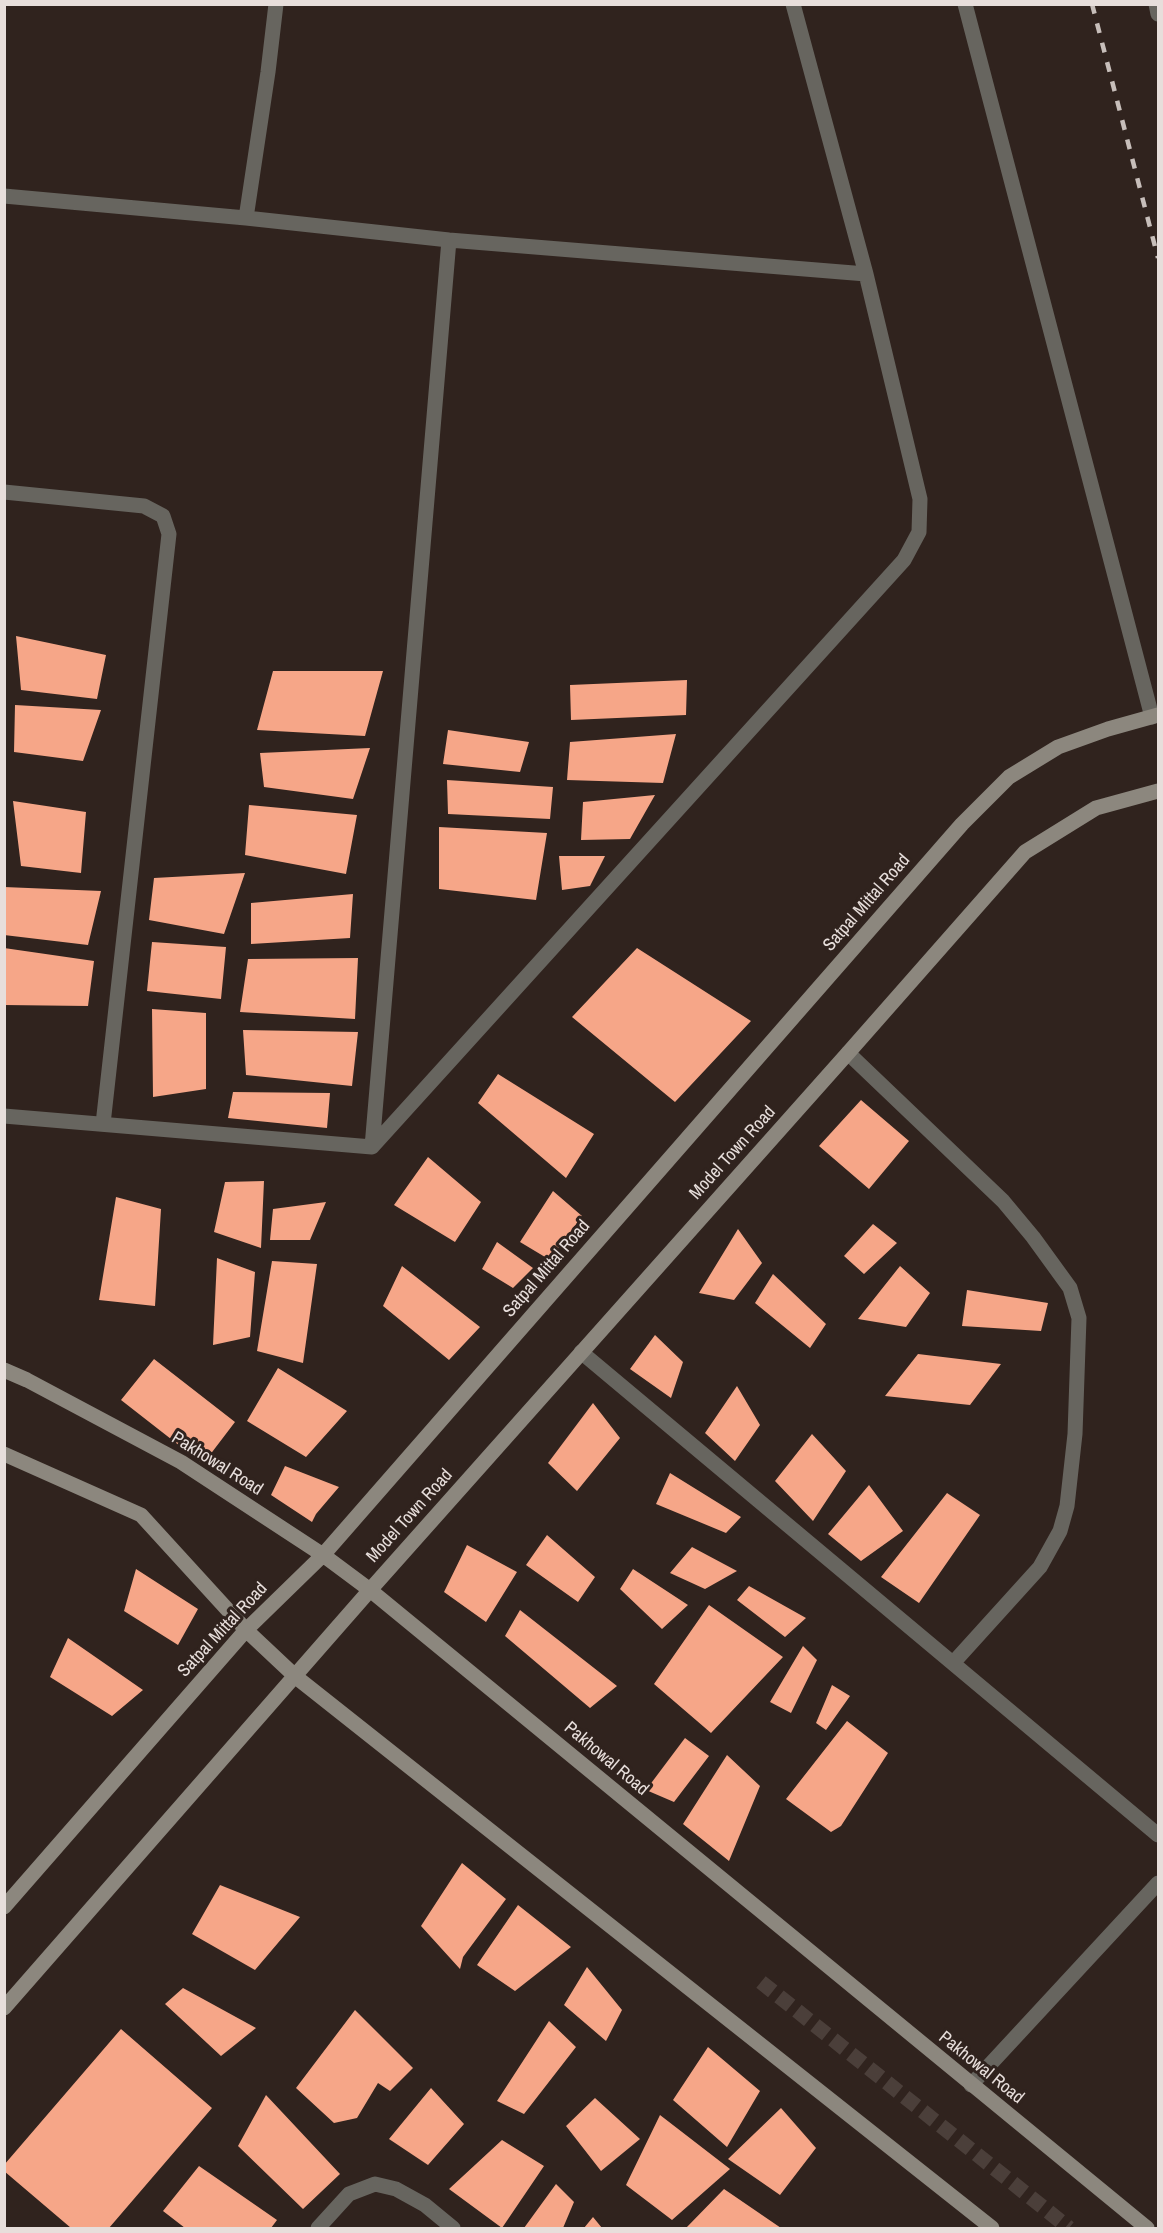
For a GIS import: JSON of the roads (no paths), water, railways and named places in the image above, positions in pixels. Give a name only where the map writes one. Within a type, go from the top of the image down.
[{"type":"street","points":[[246,218],[276,4]]},
{"type":"street","points":[[372,1147],[904,560],[919,532],[920,499],[866,274],[793,4]]},
{"type":"street","points":[[965,4],[1155,716]]},
{"type":"street","points":[[1156,4],[1158,14]]},
{"type":"street","points":[[4,196],[246,218],[449,240],[866,274]]},
{"type":"street","points":[[372,1147],[449,240]]},
{"type":"street","points":[[4,492],[144,506],[163,516],[169,534],[103,1124]]},
{"type":"street","name":"Satpal Mittal Road","points":[[4,1907],[246,1630],[322,1555],[962,824],[1009,777],[1058,747],[1108,729],[1155,716]]},
{"type":"street","name":"Model Town Road","points":[[296,1677],[370,1590],[1024,852],[1096,808],[1158,791]]},
{"type":"street","points":[[848,1053],[1003,1201],[1033,1236],[1070,1288],[1079,1318],[1075,1434],[1067,1506],[1060,1531],[1040,1567],[954,1662]]},
{"type":"street","points":[[4,1116],[372,1147]]},
{"type":"street","points":[[581,1352],[1158,1835]]},
{"type":"street","name":"Pakhowal Road","points":[[4,1370],[181,1462],[322,1555],[370,1590],[1147,2229]]},
{"type":"street","points":[[4,1454],[141,1515],[246,1630],[296,1677],[992,2229]]},
{"type":"street","points":[[4,2008],[296,1677]]},
{"type":"street","points":[[971,2085],[1158,1883]]},
{"type":"street","points":[[318,2229],[350,2194],[375,2184],[396,2189],[425,2205],[453,2229]]},
{"type":"tunnel","points":[[761,1982],[1069,2228]]},
{"type":"railway","points":[[1092,4],[1158,258]]}]
